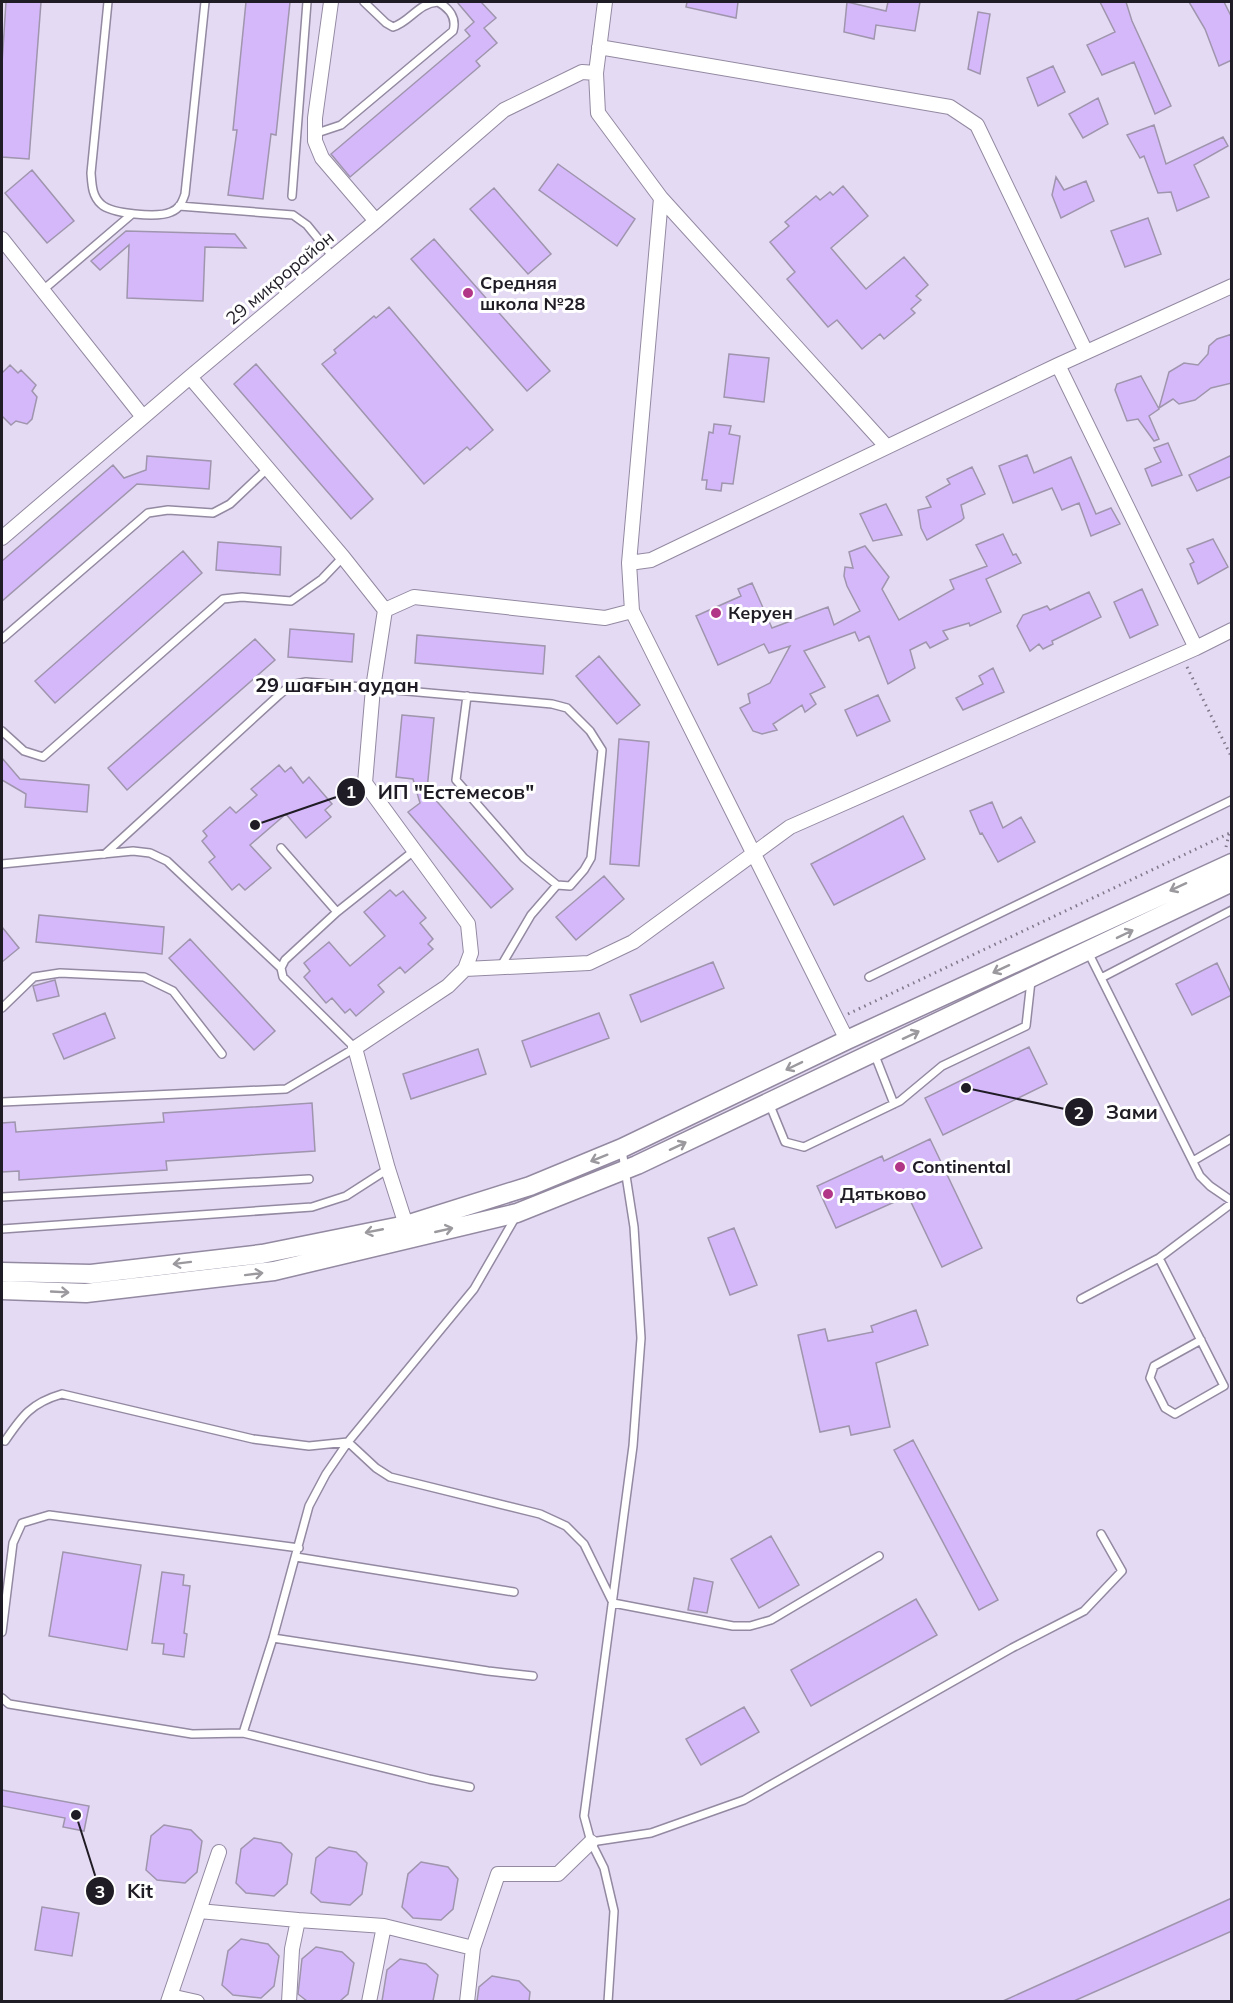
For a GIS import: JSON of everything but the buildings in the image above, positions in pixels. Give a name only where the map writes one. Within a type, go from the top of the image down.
[{"type":"main road","points":[[2,1290],[86,1293],[274,1271],[408,1231],[530,1186],[622,1148],[847,1040],[1232,863]]},
{"type":"main road","points":[[2,1272],[91,1274],[262,1254],[517,1213],[637,1165],[1232,882]]},
{"type":"main road","points":[[847,1040],[866,1056]]},
{"type":"street","points":[[331,2],[314,134],[317,149],[322,158],[376,221]]},
{"type":"street","points":[[605,2],[596,74],[598,113],[661,198],[887,447]]},
{"type":"street","points":[[599,47],[950,107],[976,125],[1086,352]]},
{"type":"street","name":"29 микрорайон","points":[[2,538],[504,110],[582,72],[596,74]]},
{"type":"street","points":[[661,198],[629,563],[633,610],[847,1040]]},
{"type":"street","points":[[2,239],[143,417]]},
{"type":"street","points":[[629,563],[651,560],[1058,365],[1232,286]]},
{"type":"street","points":[[1058,365],[1196,648]]},
{"type":"street","points":[[190,376],[385,610],[373,688],[365,783],[468,924],[471,953],[465,969],[448,986],[355,1048],[388,1169],[408,1231]]},
{"type":"street","points":[[385,610],[414,597],[604,618],[633,610]]},
{"type":"street","points":[[465,969],[589,963],[633,942],[790,827],[1232,630]]},
{"type":"street","points":[[467,2001],[474,1948],[498,1874],[558,1874],[591,1842]]},
{"type":"street","points":[[197,2001],[169,1999],[219,1852]]},
{"type":"street","points":[[199,1911],[384,1926],[474,1948]]},
{"type":"street","points":[[289,2001],[292,1949],[298,1920]]},
{"type":"street","points":[[369,2001],[384,1926]]},
{"type":"lane","points":[[108,2],[91,173],[92,186],[99,202],[105,208],[132,214],[167,214],[179,206],[185,194],[205,2]]},
{"type":"lane","points":[[292,196],[307,2]]},
{"type":"lane","points":[[314,134],[341,125],[453,31],[452,14],[438,2],[420,7],[393,27],[364,2]]},
{"type":"lane","points":[[179,206],[293,215],[307,225],[333,257]]},
{"type":"lane","points":[[43,290],[132,214]]},
{"type":"lane","points":[[2,639],[148,513],[168,510],[213,513],[230,504],[268,468]]},
{"type":"lane","points":[[2,731],[24,752],[43,757],[223,599],[242,597],[291,601],[322,579],[343,557]]},
{"type":"lane","points":[[105,854],[291,685],[306,682],[467,696],[552,704],[567,708],[590,731],[602,750],[591,858],[570,886],[557,885],[524,858],[456,780],[467,696]]},
{"type":"lane","points":[[869,977],[1232,800]]},
{"type":"lane","points":[[281,848],[337,912]]},
{"type":"lane","points":[[281,968],[285,960],[337,912],[415,850]]},
{"type":"lane","points":[[2,864],[133,851],[150,853],[167,861],[281,968],[283,977],[355,1048],[286,1089],[2,1102]]},
{"type":"lane","points":[[500,966],[531,915],[557,885]]},
{"type":"lane","points":[[1101,978],[1232,910]]},
{"type":"lane","points":[[1081,1299],[1159,1258],[1232,1202],[1200,1176],[1088,952]]},
{"type":"lane","points":[[2,1008],[34,977],[60,973],[144,977],[173,991],[222,1054]]},
{"type":"lane","points":[[769,1103],[785,1142],[804,1147],[900,1101],[942,1066],[1026,1026],[1031,979]]},
{"type":"lane","points":[[866,1056],[894,1104]]},
{"type":"lane","points":[[1193,1161],[1232,1138]]},
{"type":"lane","points":[[608,2001],[614,1911],[604,1868],[591,1842],[584,1816],[633,1446],[642,1338],[634,1227],[622,1148]]},
{"type":"lane","points":[[2,1229],[312,1208],[346,1196],[388,1169]]},
{"type":"lane","points":[[2,1197],[309,1179]]},
{"type":"lane","points":[[243,1732],[273,1638],[309,1506],[326,1474],[348,1442],[474,1289],[517,1213]]},
{"type":"lane","points":[[1159,1258],[1201,1340],[1224,1386],[1174,1413],[1165,1408],[1150,1378],[1154,1366],[1201,1340]]},
{"type":"lane","points":[[5,1441],[22,1417],[34,1405],[46,1398],[62,1394],[253,1439],[309,1446],[348,1442],[376,1468],[390,1477],[540,1514],[566,1526],[584,1544],[613,1603]]},
{"type":"lane","points":[[2,1632],[14,1543],[22,1523],[49,1515],[299,1548]]},
{"type":"lane","points":[[591,1842],[651,1833],[744,1800],[1012,1648],[1084,1611],[1122,1571],[1101,1534]]},
{"type":"lane","points":[[613,1603],[699,1621],[750,1626],[771,1620],[879,1556]]},
{"type":"lane","points":[[296,1557],[514,1592]]},
{"type":"lane","points":[[273,1638],[533,1676]]},
{"type":"lane","points":[[2,1698],[9,1704],[192,1734],[243,1732],[429,1779],[470,1786]]},
{"type":"path","points":[[1181,654],[1232,758]]},
{"type":"path","points":[[837,1019],[1232,832]]},
{"type":"place","name":"Средняя школа №28","points":[[468,293]]},
{"type":"place","name":"Керуен","points":[[716,613]]},
{"type":"place","name":"ИП \"Естемесов\"","points":[[255,825]]},
{"type":"place","name":"Зами","points":[[966,1088]]},
{"type":"place","name":"Continental","points":[[900,1167]]},
{"type":"place","name":"Дятьково","points":[[828,1194]]},
{"type":"place","name":"Kit","points":[[76,1815]]},
{"type":"district","name":"29 шағын аудан","points":[[337,685]]}]
